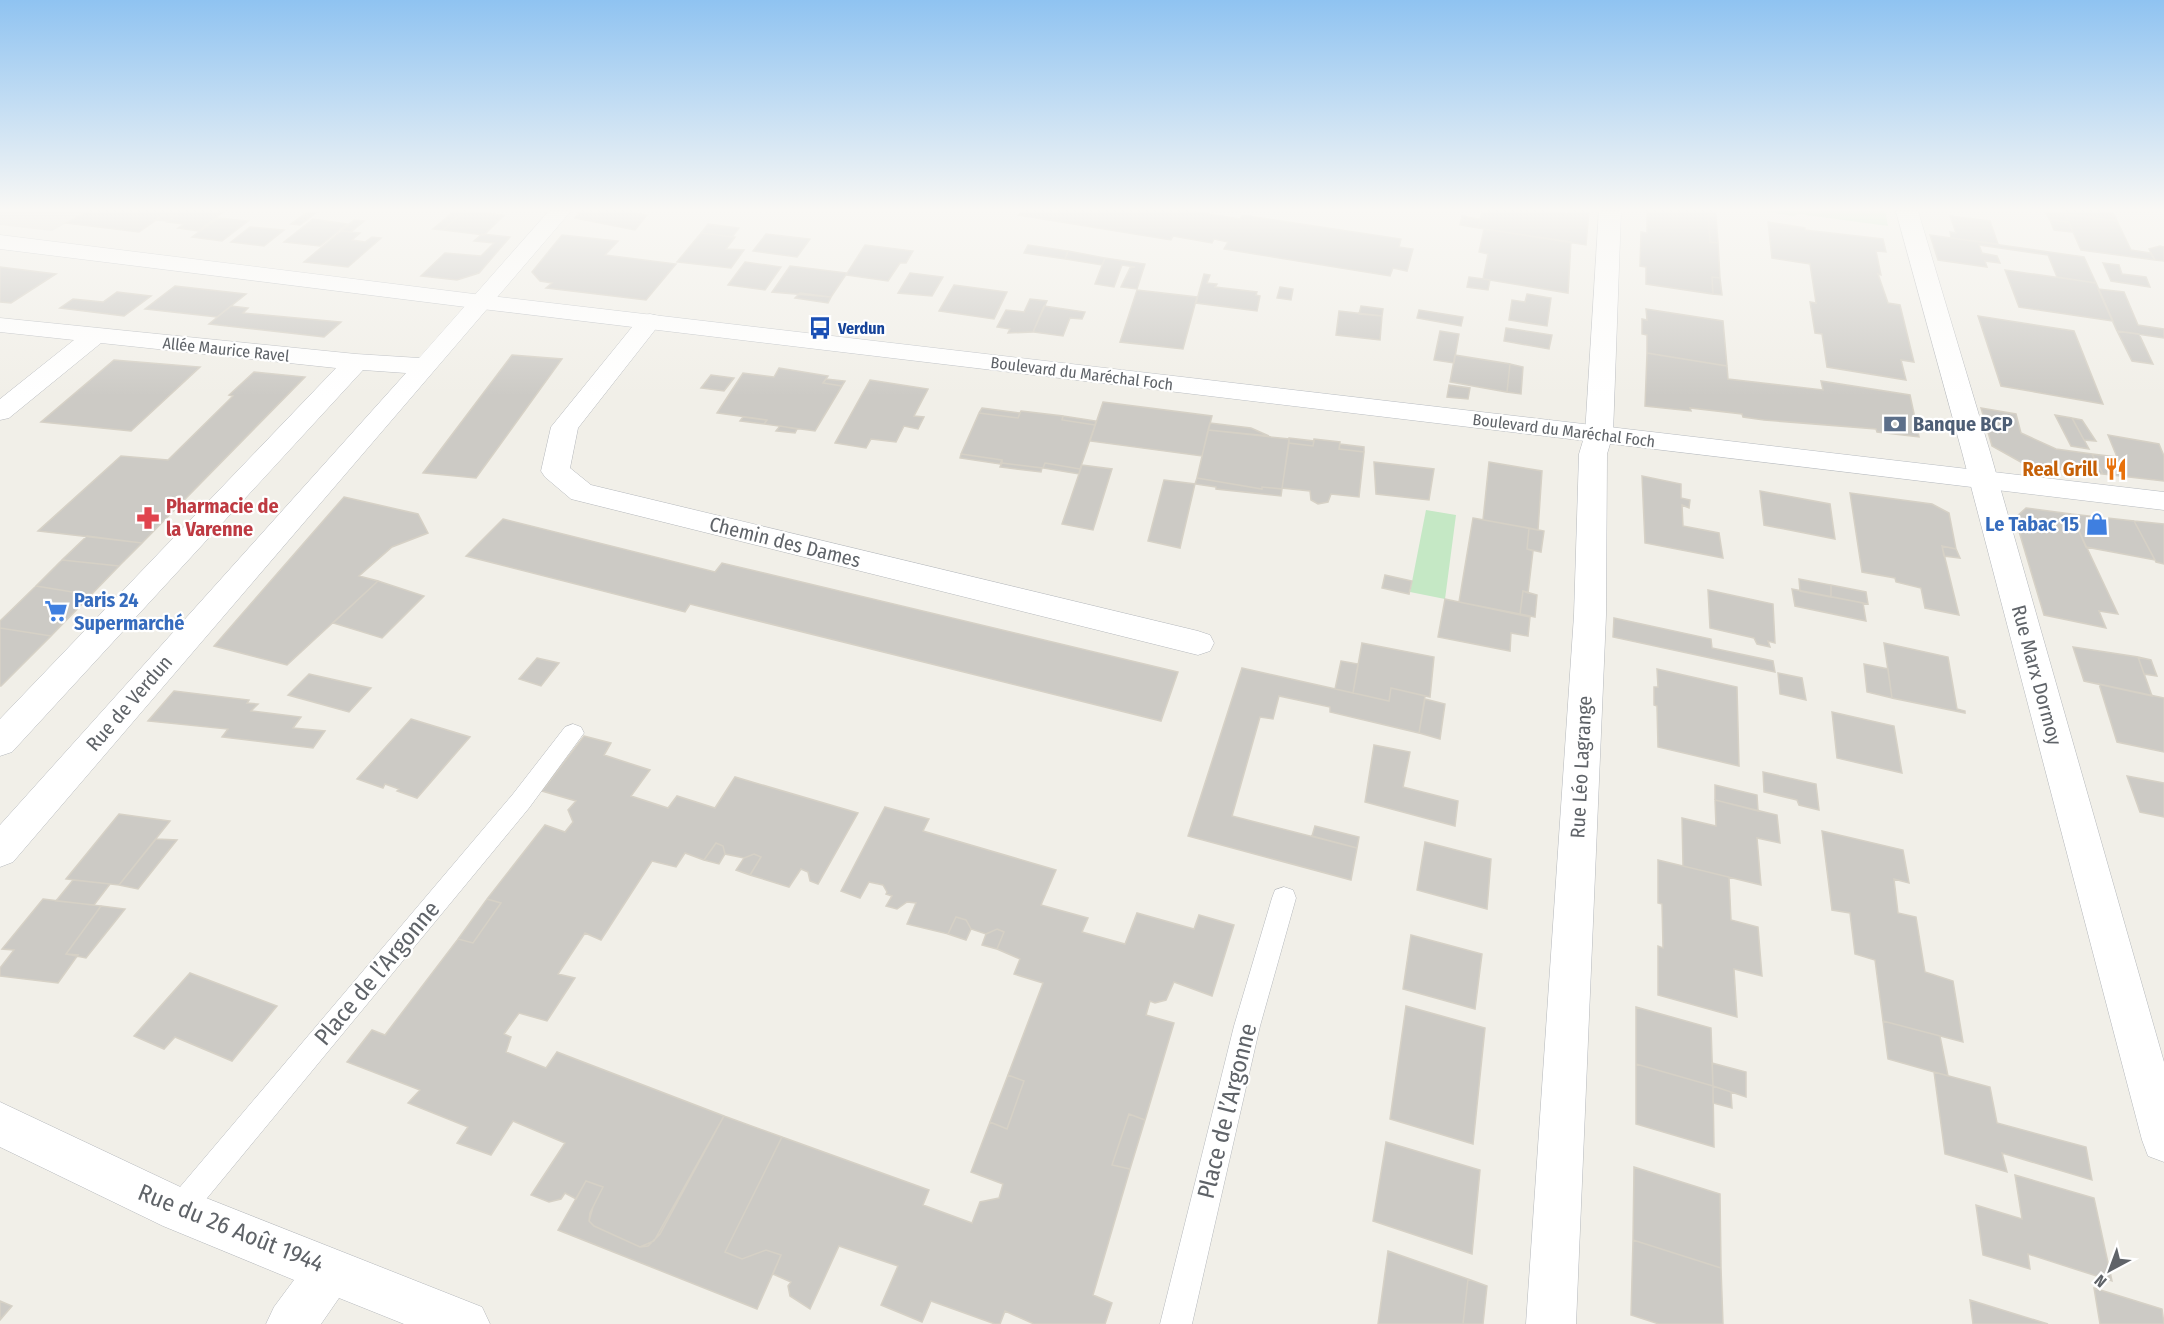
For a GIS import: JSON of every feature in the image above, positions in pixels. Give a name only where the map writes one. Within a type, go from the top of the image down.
[{"type":"street","name":"Boulevard du Maréchal Foch","points":[[247,273],[2164,501]]},
{"type":"street","name":"Rue de Verdun","points":[[0,851],[507,273]]},
{"type":"street","name":"Rue Léo Lagrange","points":[[1551,1324],[1590,615],[1593,454],[1599,434],[1607,273]]},
{"type":"street","name":"Rue Marx Dormoy","points":[[1925,273],[2164,1140]]},
{"type":"street","name":"Chemin des Dames","points":[[650,321],[565,427],[555,471],[581,492],[1198,643]]},
{"type":"street","name":"Allée Maurice Ravel","points":[[0,326],[356,362]]},
{"type":"street","points":[[0,412],[96,335]]},
{"type":"street","points":[[0,742],[356,362],[424,366]]},
{"type":"street","name":"Rue du 26 Août 1944","points":[[0,1124],[179,1209],[465,1324]]},
{"type":"street","points":[[291,1324],[331,1269]]},
{"type":"lane","name":"Place de l’Argonne","points":[[179,1209],[521,801],[573,733]]},
{"type":"lane","name":"Place de l’Argonne","points":[[1176,1324],[1248,1026],[1284,898]]},
{"type":"green space","points":[[1426,510],[1456,515],[1445,599],[1410,592]]},
{"type":"building","points":[[0,273],[56,274],[11,303],[0,302]]},
{"type":"building","points":[[424,273],[479,273],[457,280],[421,276]]},
{"type":"building","points":[[533,273],[669,273],[646,300],[546,288],[552,283],[540,281]]},
{"type":"building","points":[[737,273],[777,273],[765,290],[728,285]]},
{"type":"building","points":[[785,273],[847,273],[831,297],[772,292]]},
{"type":"building","points":[[847,273],[893,273],[888,281],[846,275]]},
{"type":"building","points":[[910,273],[943,277],[932,296],[898,293]]},
{"type":"building","points":[[1099,273],[1119,273],[1114,287],[1095,284]]},
{"type":"building","points":[[1128,273],[1142,273],[1137,289],[1121,287]]},
{"type":"building","points":[[1370,273],[1391,273],[1390,276]]},
{"type":"building","points":[[1484,273],[1569,273],[1568,293],[1483,279]]},
{"type":"building","points":[[1646,273],[1720,273],[1720,278],[1712,277],[1713,294],[1646,284]]},
{"type":"building","points":[[1811,273],[1881,273],[1881,275],[1878,274],[1888,303],[1900,305],[1914,362],[1901,360],[1906,380],[1827,367],[1822,334],[1815,333],[1810,302],[1816,303]]},
{"type":"building","points":[[2006,273],[2025,273],[2096,283],[2113,321],[2019,307]]},
{"type":"building","points":[[2055,273],[2091,273],[2096,283],[2057,277]]},
{"type":"building","points":[[2107,273],[2122,273],[2146,277],[2150,287],[2111,281]]},
{"type":"building","points":[[1204,274],[1210,275],[1207,283],[1217,284],[1215,287],[1257,292],[1256,295],[1260,296],[1257,311],[1196,303]]},
{"type":"building","points":[[1469,277],[1490,280],[1488,290],[1467,287]]},
{"type":"building","points":[[1712,277],[1720,278],[1722,295],[1713,294]]},
{"type":"building","points":[[954,285],[1007,292],[994,319],[939,311]]},
{"type":"building","points":[[175,286],[246,294],[217,317],[145,309]]},
{"type":"building","points":[[1280,287],[1293,289],[1291,300],[1277,298]]},
{"type":"building","points":[[2098,289],[2124,292],[2138,325],[2164,329],[2164,338],[2117,331]]},
{"type":"building","points":[[1137,290],[1197,297],[1183,349],[1120,342]]},
{"type":"building","points":[[117,292],[151,296],[124,316],[60,308],[73,299],[103,302]]},
{"type":"building","points":[[800,293],[831,297],[828,303],[795,298]]},
{"type":"building","points":[[1527,294],[1551,298],[1547,326],[1509,320],[1512,300],[1525,302]]},
{"type":"building","points":[[1030,299],[1047,301],[1033,332],[1008,333],[1010,329],[997,327],[1006,310],[1024,312]]},
{"type":"building","points":[[231,306],[248,308],[243,313],[341,322],[324,337],[209,324]]},
{"type":"building","points":[[1044,306],[1085,312],[1082,319],[1070,318],[1063,336],[1033,332]]},
{"type":"building","points":[[1361,306],[1383,309],[1382,316],[1359,314]]},
{"type":"building","points":[[1646,309],[1723,321],[1727,366],[1647,353],[1647,335],[1642,334],[1642,319],[1647,320]]},
{"type":"building","points":[[1419,310],[1463,317],[1461,326],[1417,318]]},
{"type":"building","points":[[1339,311],[1382,316],[1380,340],[1336,335]]},
{"type":"building","points":[[1978,316],[2074,331],[2103,404],[2001,386]]},
{"type":"building","points":[[1506,328],[1552,335],[1549,349],[1504,341]]},
{"type":"building","points":[[1440,331],[1459,334],[1454,363],[1434,360]]},
{"type":"building","points":[[2117,331],[2139,334],[2153,364],[2132,361]]},
{"type":"building","points":[[1647,353],[1727,366],[1728,379],[1823,390],[1821,381],[1910,395],[1919,437],[1877,432],[1876,429],[1764,420],[1743,417],[1742,414],[1690,408],[1691,411],[1645,406]]},
{"type":"building","points":[[512,355],[562,359],[476,478],[423,473]]},
{"type":"building","points":[[1455,355],[1510,364],[1507,392],[1450,382]]},
{"type":"building","points":[[114,360],[200,367],[131,431],[41,422]]},
{"type":"building","points":[[1510,364],[1523,367],[1521,394],[1507,392]]},
{"type":"building","points":[[779,368],[828,376],[823,383],[842,386],[815,431],[764,424],[767,420],[717,413],[743,373],[774,377]]},
{"type":"building","points":[[254,372],[305,377],[142,543],[38,531],[121,456],[168,460],[233,396],[229,395]]},
{"type":"building","points":[[711,375],[734,378],[724,391],[701,388]]},
{"type":"building","points":[[826,379],[845,381],[842,386],[823,383]]},
{"type":"building","points":[[870,380],[928,389],[914,416],[924,417],[918,429],[904,426],[896,442],[871,439],[866,448],[835,443]]},
{"type":"building","points":[[1449,385],[1470,388],[1468,399],[1447,397]]},
{"type":"building","points":[[1103,402],[1212,416],[1202,456],[1090,441]]},
{"type":"building","points":[[982,408],[1020,413],[1018,418],[979,413]]},
{"type":"building","points":[[1981,408],[2016,414],[2021,433],[2056,449],[2092,454],[2103,474],[2026,465],[1992,446]]},
{"type":"building","points":[[1021,411],[1063,416],[1062,420],[1095,425],[1080,469],[1045,463],[1043,468],[1002,463],[1002,460],[961,454],[979,413],[1018,418]]},
{"type":"building","points":[[2055,415],[2072,418],[2089,449],[2071,446]]},
{"type":"building","points":[[1063,416],[1096,421],[1095,425],[1062,420]]},
{"type":"building","points":[[743,417],[767,420],[764,424],[740,421]]},
{"type":"building","points":[[2072,418],[2082,420],[2096,441],[2084,440]]},
{"type":"building","points":[[1210,423],[1251,428],[1269,436],[1208,430]]},
{"type":"building","points":[[780,426],[797,429],[795,433],[776,431]]},
{"type":"building","points":[[1208,430],[1289,439],[1282,489],[1262,487],[1262,489],[1197,478]]},
{"type":"building","points":[[2108,435],[2159,444],[2164,456],[2164,481],[2103,474],[2092,454],[2117,457]]},
{"type":"building","points":[[1289,438],[1314,441],[1313,446],[1289,443]]},
{"type":"building","points":[[1314,439],[1340,442],[1339,449],[1364,452],[1359,497],[1331,494],[1328,502],[1318,504],[1311,500],[1310,491],[1282,488],[1289,443],[1313,446]]},
{"type":"building","points":[[1340,444],[1364,447],[1364,452],[1339,449]]},
{"type":"building","points":[[961,454],[1002,460],[1000,464],[960,458]]},
{"type":"building","points":[[1374,462],[1434,469],[1429,500],[1376,494]]},
{"type":"building","points":[[1489,462],[1542,471],[1538,530],[1483,520]]},
{"type":"building","points":[[1002,463],[1042,468],[1041,472],[1000,467]]},
{"type":"building","points":[[1045,463],[1080,469],[1079,474],[1043,468]]},
{"type":"building","points":[[1082,465],[1112,469],[1093,530],[1062,524]]},
{"type":"building","points":[[1642,476],[1681,484],[1681,498],[1690,500],[1689,508],[1682,505],[1683,526],[1719,533],[1723,558],[1645,543]]},
{"type":"building","points":[[1197,478],[1262,489],[1262,487],[1282,489],[1281,496],[1216,489],[1216,487],[1195,484]]},
{"type":"building","points":[[1164,480],[1195,484],[1180,548],[1148,541]]},
{"type":"building","points":[[1760,491],[1830,504],[1835,539],[1764,525]]},
{"type":"building","points":[[1850,493],[1932,504],[1949,513],[1956,549],[1942,546],[1959,615],[1925,608],[1921,588],[1896,582],[1895,578],[1862,572]]},
{"type":"building","points":[[344,497],[418,514],[428,533],[392,547],[359,576],[378,581],[287,665],[214,646]]},
{"type":"building","points":[[2026,508],[2071,514],[2118,614],[2099,611],[2106,628],[2044,615],[2015,518]]},
{"type":"building","points":[[2071,514],[2134,521],[2155,560],[2086,547]]},
{"type":"building","points":[[1473,518],[1529,528],[1527,549],[1533,551],[1528,593],[1523,591],[1520,614],[1459,602]]},
{"type":"building","points":[[503,519],[715,572],[722,563],[1178,672],[1161,721],[690,604],[685,612],[466,556]]},
{"type":"building","points":[[2134,521],[2164,524],[2164,564],[2156,562]]},
{"type":"building","points":[[1529,528],[1544,531],[1541,552],[1527,549]]},
{"type":"building","points":[[87,536],[142,543],[119,566],[62,560]]},
{"type":"building","points":[[1942,546],[1956,549],[1960,558],[1944,556]]},
{"type":"building","points":[[62,560],[119,566],[91,595],[36,586]]},
{"type":"building","points":[[1385,575],[1412,581],[1409,594],[1382,588]]},
{"type":"building","points":[[1799,579],[1831,585],[1831,597],[1800,591]]},
{"type":"building","points":[[378,581],[424,596],[382,638],[333,623]]},
{"type":"building","points":[[1831,585],[1866,592],[1868,604],[1831,597]]},
{"type":"building","points":[[36,586],[91,595],[51,636],[0,628],[0,621]]},
{"type":"building","points":[[1792,589],[1863,603],[1866,621],[1795,606]]},
{"type":"building","points":[[1708,590],[1773,604],[1775,643],[1768,641],[1770,647],[1757,644],[1754,638],[1710,628]]},
{"type":"building","points":[[1523,591],[1537,595],[1535,617],[1520,614]]},
{"type":"building","points":[[1445,599],[1530,617],[1528,636],[1511,633],[1510,651],[1438,637]]},
{"type":"building","points":[[1614,618],[1711,639],[1712,648],[1773,661],[1775,672],[1613,637]]},
{"type":"building","points":[[0,628],[51,636],[1,686],[0,686]]},
{"type":"building","points":[[1362,643],[1434,657],[1430,697],[1391,688],[1389,701],[1353,693]]},
{"type":"building","points":[[1884,643],[1948,657],[1957,709],[1965,713],[1892,698]]},
{"type":"building","points":[[2073,647],[2138,657],[2152,696],[2084,681]]},
{"type":"building","points":[[2138,657],[2151,660],[2157,676],[2144,674]]},
{"type":"building","points":[[537,658],[559,663],[541,686],[519,679]]},
{"type":"building","points":[[1341,661],[1358,664],[1353,693],[1335,689]]},
{"type":"building","points":[[1864,664],[1888,669],[1892,698],[1867,692]]},
{"type":"building","points":[[1242,668],[1389,701],[1391,688],[1425,696],[1419,733],[1330,712],[1330,707],[1279,696],[1273,719],[1260,717],[1232,816],[1357,848],[1351,880],[1188,836]]},
{"type":"building","points":[[1657,669],[1737,687],[1739,766],[1658,747],[1657,706],[1654,705],[1654,687],[1658,687]]},
{"type":"building","points":[[1778,673],[1802,678],[1806,700],[1780,694]]},
{"type":"building","points":[[309,674],[371,688],[349,712],[288,695]]},
{"type":"building","points":[[2099,684],[2164,698],[2164,752],[2117,742]]},
{"type":"building","points":[[174,691],[249,700],[247,703],[258,704],[251,711],[301,717],[293,728],[325,731],[313,748],[222,737],[228,729],[148,721]]},
{"type":"building","points":[[1425,699],[1445,704],[1440,739],[1419,733]]},
{"type":"building","points":[[1832,712],[1894,726],[1902,773],[1837,758]]},
{"type":"building","points":[[411,719],[470,737],[417,798],[385,784],[383,788],[357,779]]},
{"type":"building","points":[[584,736],[611,743],[604,755],[650,770],[631,796],[668,808],[677,796],[715,808],[735,777],[858,813],[818,884],[810,881],[808,872],[801,869],[789,887],[750,875],[761,857],[754,854],[744,858],[725,854],[723,846],[716,843],[704,860],[685,853],[676,867],[652,861],[601,940],[585,933],[558,974],[575,978],[547,1021],[519,1013],[504,1034],[511,1037],[506,1052],[546,1068],[557,1052],[724,1116],[660,1234],[648,1246],[640,1247],[594,1226],[589,1221],[603,1187],[586,1181],[576,1199],[565,1193],[561,1199],[549,1202],[531,1195],[565,1143],[513,1121],[491,1155],[457,1143],[468,1127],[408,1103],[420,1090],[347,1062],[372,1030],[385,1035],[458,939],[473,943],[501,903],[487,899],[545,825],[565,832],[573,822],[568,810],[576,801],[542,791]]},
{"type":"building","points":[[1374,745],[1410,752],[1403,787],[1458,801],[1455,826],[1365,802]]},
{"type":"building","points":[[1763,772],[1816,784],[1819,810],[1799,805],[1797,800],[1764,792]]},
{"type":"building","points":[[2127,776],[2164,783],[2164,817],[2140,812]]},
{"type":"building","points":[[1715,785],[1757,795],[1758,811],[1715,800]]},
{"type":"building","points":[[1715,800],[1777,815],[1780,843],[1757,838],[1761,885],[1683,866],[1682,818],[1716,826]]},
{"type":"building","points":[[885,807],[929,819],[923,831],[1056,870],[1041,905],[1088,918],[1082,932],[1125,944],[1137,913],[1194,929],[1199,915],[1234,925],[1212,996],[1174,982],[1166,1000],[1155,1003],[1150,1001],[1146,1015],[1174,1023],[1145,1120],[1129,1114],[1112,1165],[1130,1169],[1093,1295],[1112,1303],[1105,1324],[1034,1324],[1005,1311],[1000,1324],[995,1324],[931,1301],[922,1322],[881,1305],[898,1266],[839,1246],[810,1309],[790,1296],[788,1286],[791,1282],[773,1274],[781,1255],[766,1250],[742,1259],[725,1252],[782,1137],[929,1190],[923,1205],[972,1223],[980,1202],[999,1198],[1003,1184],[971,1172],[990,1122],[1007,1129],[1024,1081],[1008,1075],[1043,983],[1014,974],[1020,959],[997,949],[1004,932],[997,929],[986,934],[971,929],[966,920],[956,917],[948,934],[907,924],[916,903],[907,902],[897,909],[886,906],[892,896],[886,894],[883,885],[869,882],[860,898],[841,891]]},
{"type":"building","points":[[119,814],[170,821],[119,885],[66,879]]},
{"type":"building","points":[[1315,826],[1359,837],[1357,848],[1312,836]]},
{"type":"building","points":[[1822,831],[1903,850],[1909,883],[1894,879],[1898,913],[1916,917],[1925,972],[1953,981],[1963,1042],[1883,1021],[1875,960],[1855,954],[1850,913],[1832,910]]},
{"type":"building","points":[[156,839],[177,840],[138,889],[119,885]]},
{"type":"building","points":[[1425,842],[1491,859],[1487,909],[1417,890]]},
{"type":"building","points":[[716,843],[723,846],[725,854],[719,864],[704,860]]},
{"type":"building","points":[[754,854],[761,857],[750,875],[736,870],[744,858]]},
{"type":"building","points":[[1658,860],[1729,877],[1731,920],[1758,927],[1762,976],[1734,969],[1737,1017],[1658,995],[1658,946],[1663,948],[1662,904],[1658,903]]},
{"type":"building","points":[[73,880],[110,884],[94,905],[56,901]]},
{"type":"building","points":[[43,899],[101,906],[66,954],[78,955],[58,983],[0,976],[0,968],[14,950],[2,949]]},
{"type":"building","points":[[487,899],[501,903],[473,943],[458,939]]},
{"type":"building","points":[[101,906],[125,909],[86,958],[66,954]]},
{"type":"building","points":[[956,917],[966,920],[971,929],[966,940],[948,934]]},
{"type":"building","points":[[997,929],[1004,932],[997,949],[982,945],[986,934]]},
{"type":"building","points":[[1411,935],[1482,954],[1475,1009],[1403,989]]},
{"type":"building","points":[[190,973],[277,1006],[232,1061],[175,1037],[164,1049],[134,1036]]},
{"type":"building","points":[[1406,1006],[1485,1028],[1473,1144],[1390,1119]]},
{"type":"building","points":[[1636,1007],[1711,1028],[1713,1086],[1636,1064]]},
{"type":"building","points":[[1883,1021],[1940,1036],[1948,1076],[1888,1059]]},
{"type":"building","points":[[1712,1063],[1746,1072],[1746,1097],[1713,1086]]},
{"type":"building","points":[[1636,1064],[1713,1086],[1714,1147],[1636,1124]]},
{"type":"building","points":[[1934,1072],[1990,1087],[1997,1123],[2086,1147],[2092,1180],[2002,1153],[2007,1172],[1945,1154]]},
{"type":"building","points":[[1008,1075],[1024,1081],[1007,1129],[990,1122]]},
{"type":"building","points":[[1713,1086],[1731,1092],[1732,1108],[1713,1103]]},
{"type":"building","points":[[1129,1114],[1145,1120],[1130,1169],[1112,1165]]},
{"type":"building","points":[[724,1116],[782,1137],[725,1252],[742,1259],[766,1250],[781,1255],[757,1309],[558,1230],[586,1181],[603,1187],[590,1213],[589,1221],[594,1226],[640,1247],[654,1241]]},
{"type":"building","points":[[1386,1142],[1480,1170],[1472,1254],[1373,1221]]},
{"type":"building","points":[[1634,1167],[1720,1194],[1721,1268],[1633,1240]]},
{"type":"building","points":[[2015,1175],[2094,1198],[2112,1281],[2028,1254],[2030,1269],[1983,1255],[1976,1205],[2022,1219]]},
{"type":"building","points":[[1633,1240],[1721,1268],[1723,1324],[1659,1324],[1631,1315]]},
{"type":"building","points":[[1388,1251],[1468,1279],[1463,1324],[1378,1324]]},
{"type":"building","points":[[1468,1279],[1487,1286],[1483,1324],[1463,1324]]},
{"type":"building","points":[[2094,1288],[2162,1309],[2164,1324],[2100,1324]]},
{"type":"building","points":[[1970,1300],[2048,1324],[1973,1324]]},
{"type":"building","points":[[0,1301],[12,1306],[0,1320]]},
{"type":"place","name":"Verdun","points":[[820,328]]},
{"type":"place","name":"Banque BCP","points":[[1895,424]]},
{"type":"place","name":"Real Grill","points":[[2116,469]]},
{"type":"place","name":"Pharmacie de la Varenne","points":[[148,518]]},
{"type":"place","name":"Le Tabac 15","points":[[2097,524]]},
{"type":"place","name":"Paris 24 Supermarché","points":[[56,611]]}]
